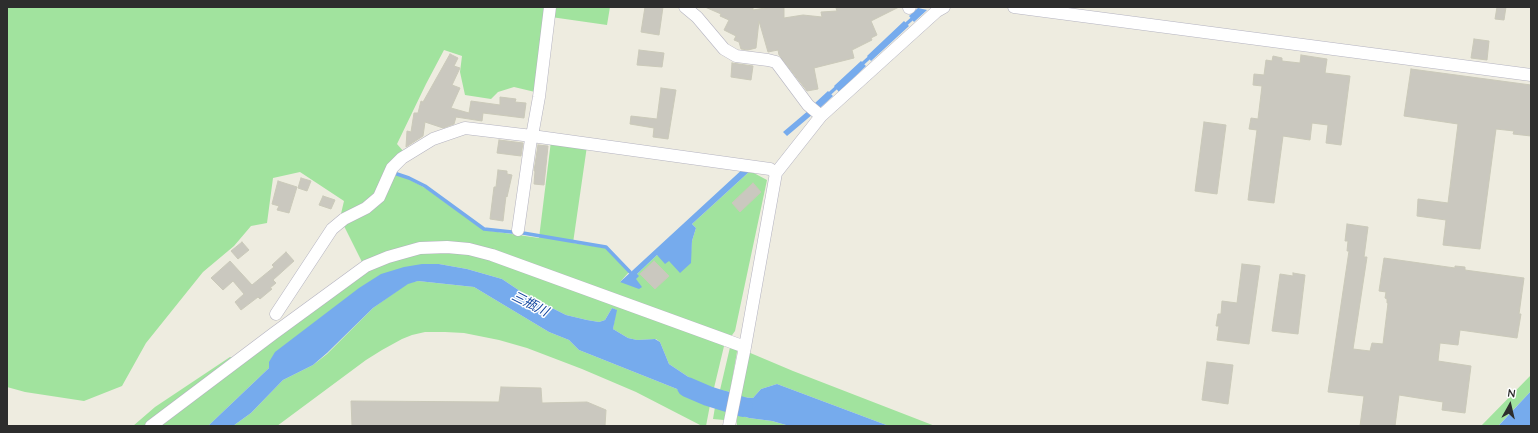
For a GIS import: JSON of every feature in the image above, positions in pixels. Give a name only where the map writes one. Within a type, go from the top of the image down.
[{"type":"street","points":[[518,230],[550,7]]},
{"type":"street","points":[[685,7],[697,17],[724,49],[736,56],[776,62],[816,111]]},
{"type":"street","points":[[729,423],[745,347],[776,173],[816,111],[937,11],[944,7]]},
{"type":"street","points":[[1014,7],[1067,10],[1531,75]]},
{"type":"street","points":[[276,314],[332,229],[344,219],[366,208],[378,197],[392,168],[402,158],[433,139],[465,128],[770,169],[776,173]]},
{"type":"street","points":[[151,426],[366,266],[388,257],[420,248],[447,247],[469,249],[492,256],[745,347]]},
{"type":"green space","points":[[7,7],[548,7],[535,92],[514,87],[498,92],[491,99],[465,95],[460,72],[462,56],[444,50],[397,144],[404,152],[371,200],[340,218],[344,201],[300,172],[273,178],[267,223],[251,226],[234,246],[203,272],[146,343],[122,386],[84,401],[25,392],[7,387]]},
{"type":"green space","points":[[552,7],[610,7],[607,25],[551,17]]},
{"type":"green space","points":[[551,141],[587,146],[573,243],[606,248],[629,272],[620,282],[636,279],[637,274],[657,255],[669,261],[690,263],[692,241],[696,228],[692,224],[750,171],[767,180],[735,331],[730,338],[463,245],[363,264],[344,226],[366,210],[392,173],[407,178],[427,189],[484,230],[539,238]]},
{"type":"green space","points":[[423,250],[454,251],[484,257],[725,342],[714,388],[696,382],[669,364],[660,342],[656,339],[637,340],[628,338],[613,329],[616,310],[612,308],[605,320],[599,322],[566,315],[526,295],[502,279],[467,269],[439,264],[269,368],[208,426],[133,426],[155,407],[230,357],[241,360],[374,265]]},
{"type":"green space","points":[[418,281],[474,287],[549,332],[569,340],[579,350],[677,389],[710,405],[706,426],[702,426],[636,392],[527,348],[499,340],[464,333],[425,332],[402,339],[366,360],[277,426],[233,426],[251,413],[283,380],[313,365],[327,354],[373,308],[408,283]]},
{"type":"green space","points":[[731,343],[738,346],[730,392],[720,390]]},
{"type":"green space","points":[[748,352],[935,426],[889,426],[777,384],[761,389],[753,398],[740,397]]},
{"type":"green space","points":[[1531,375],[1531,391],[1498,426],[1481,426]]},
{"type":"green space","points":[[715,407],[726,411],[724,420],[713,419]]},
{"type":"green space","points":[[736,414],[749,418],[797,426],[737,426]]},
{"type":"water","points":[[918,8],[927,10],[914,22],[909,16]]},
{"type":"water","points":[[904,21],[909,26],[871,61],[867,56]]},
{"type":"water","points":[[861,61],[866,66],[839,92],[834,86]]},
{"type":"water","points":[[828,91],[833,96],[820,108],[815,103]]},
{"type":"water","points":[[809,110],[813,114],[787,136],[783,132]]},
{"type":"water","points":[[746,166],[750,171],[692,224],[696,228],[692,241],[691,263],[680,273],[669,261],[665,264],[657,255],[637,274],[639,276],[636,279],[642,287],[639,289],[620,282]]},
{"type":"water","points":[[422,264],[439,264],[467,269],[502,279],[526,295],[566,315],[587,320],[599,322],[605,320],[612,308],[617,310],[613,329],[628,338],[637,340],[655,339],[660,342],[669,364],[696,382],[714,388],[710,405],[677,389],[579,350],[569,340],[549,332],[474,287],[418,281],[408,284],[373,308],[313,365],[283,380],[251,413],[233,426],[208,426],[269,368],[269,362],[275,352],[359,288],[381,274],[404,267]]},
{"type":"water","points":[[777,384],[889,426],[786,425],[736,414],[740,397],[753,398],[761,389]]},
{"type":"water","points":[[720,390],[730,392],[726,411],[715,407]]},
{"type":"water","points":[[1531,391],[1531,426],[1498,426],[1503,421]]},
{"type":"building","points":[[645,7],[663,7],[659,35],[641,32]]},
{"type":"building","points":[[705,7],[753,7],[753,10],[771,7],[784,7],[784,18],[803,15],[822,17],[821,12],[837,11],[836,8],[844,7],[899,7],[871,21],[877,35],[871,38],[872,40],[852,50],[854,58],[814,68],[818,89],[807,91],[779,55],[778,50],[768,52],[759,21],[756,48],[748,50],[741,49],[739,42],[734,40],[736,36],[724,30],[729,20],[720,16],[721,14]]},
{"type":"building","points":[[1497,7],[1506,7],[1504,20],[1495,19]]},
{"type":"building","points":[[1474,39],[1489,41],[1487,60],[1471,58]]},
{"type":"building","points":[[639,50],[664,53],[662,67],[637,65]]},
{"type":"building","points":[[450,54],[458,58],[454,66],[460,68],[452,85],[460,88],[451,108],[469,113],[471,101],[500,105],[500,97],[516,99],[515,102],[526,103],[524,118],[483,113],[482,121],[456,117],[454,124],[443,128],[425,122],[423,136],[406,147],[407,131],[411,132],[414,113],[418,113],[421,101],[423,102]]},
{"type":"building","points":[[1301,55],[1327,59],[1325,73],[1350,76],[1341,145],[1326,143],[1328,125],[1312,123],[1310,140],[1283,136],[1274,203],[1248,200],[1257,130],[1249,129],[1251,118],[1258,119],[1262,86],[1253,85],[1254,74],[1264,75],[1266,60],[1272,61],[1273,56],[1282,58],[1282,61],[1300,63]]},
{"type":"building","points":[[732,63],[753,66],[751,80],[731,77]]},
{"type":"building","points":[[1411,69],[1531,85],[1531,136],[1513,134],[1514,131],[1496,129],[1480,249],[1443,245],[1446,220],[1417,216],[1418,199],[1448,203],[1458,124],[1404,116]]},
{"type":"building","points":[[661,88],[676,90],[668,139],[653,137],[654,128],[630,124],[631,116],[657,119]]},
{"type":"building","points":[[1204,122],[1226,125],[1217,194],[1195,191]]},
{"type":"building","points":[[499,140],[523,143],[521,156],[497,153]]},
{"type":"building","points":[[538,145],[548,146],[544,185],[534,184],[534,171]]},
{"type":"building","points":[[498,170],[507,171],[507,174],[512,175],[507,197],[506,196],[503,221],[490,219],[494,187],[496,187]]},
{"type":"building","points":[[301,178],[311,181],[307,191],[298,188]]},
{"type":"building","points":[[278,181],[297,187],[289,213],[277,210],[279,206],[272,204]]},
{"type":"building","points":[[753,183],[761,192],[740,212],[732,203]]},
{"type":"building","points":[[323,196],[335,200],[331,209],[319,205]]},
{"type":"building","points":[[1347,224],[1368,227],[1364,257],[1367,257],[1353,349],[1370,351],[1372,343],[1383,344],[1388,303],[1387,299],[1385,298],[1386,292],[1379,291],[1384,258],[1455,268],[1455,266],[1465,267],[1465,270],[1524,278],[1517,338],[1460,330],[1458,345],[1440,343],[1438,361],[1471,366],[1465,413],[1442,410],[1443,402],[1399,395],[1395,426],[1360,426],[1364,396],[1328,392],[1349,251],[1347,251],[1348,241],[1345,241]]},
{"type":"building","points":[[242,242],[249,250],[238,259],[231,251]]},
{"type":"building","points":[[286,252],[294,261],[273,280],[276,283],[270,288],[272,289],[260,299],[258,297],[241,310],[235,302],[244,294],[233,281],[223,290],[211,278],[230,261],[252,285],[274,267],[272,265]]},
{"type":"building","points":[[654,261],[669,276],[655,289],[640,274]]},
{"type":"building","points":[[1242,264],[1260,266],[1249,344],[1217,340],[1219,326],[1216,326],[1218,314],[1221,314],[1222,301],[1237,303]]},
{"type":"building","points":[[1293,273],[1305,275],[1298,334],[1272,331],[1280,274],[1293,276]]},
{"type":"building","points":[[1207,362],[1233,365],[1228,404],[1202,400]]},
{"type":"building","points":[[501,387],[541,388],[542,403],[587,402],[606,410],[605,426],[352,426],[351,401],[499,402]]},
{"type":"waterway","points":[[904,26],[914,17]]},
{"type":"waterway","points":[[860,66],[871,56]]},
{"type":"waterway","points":[[827,96],[839,85]]},
{"type":"waterway","points":[[394,173],[425,186],[484,229],[512,232]]},
{"type":"waterway","points":[[523,233],[606,247],[630,272]]},
{"type":"waterway","name":"三瓶川","points":[[687,387],[708,396],[743,407]]}]
